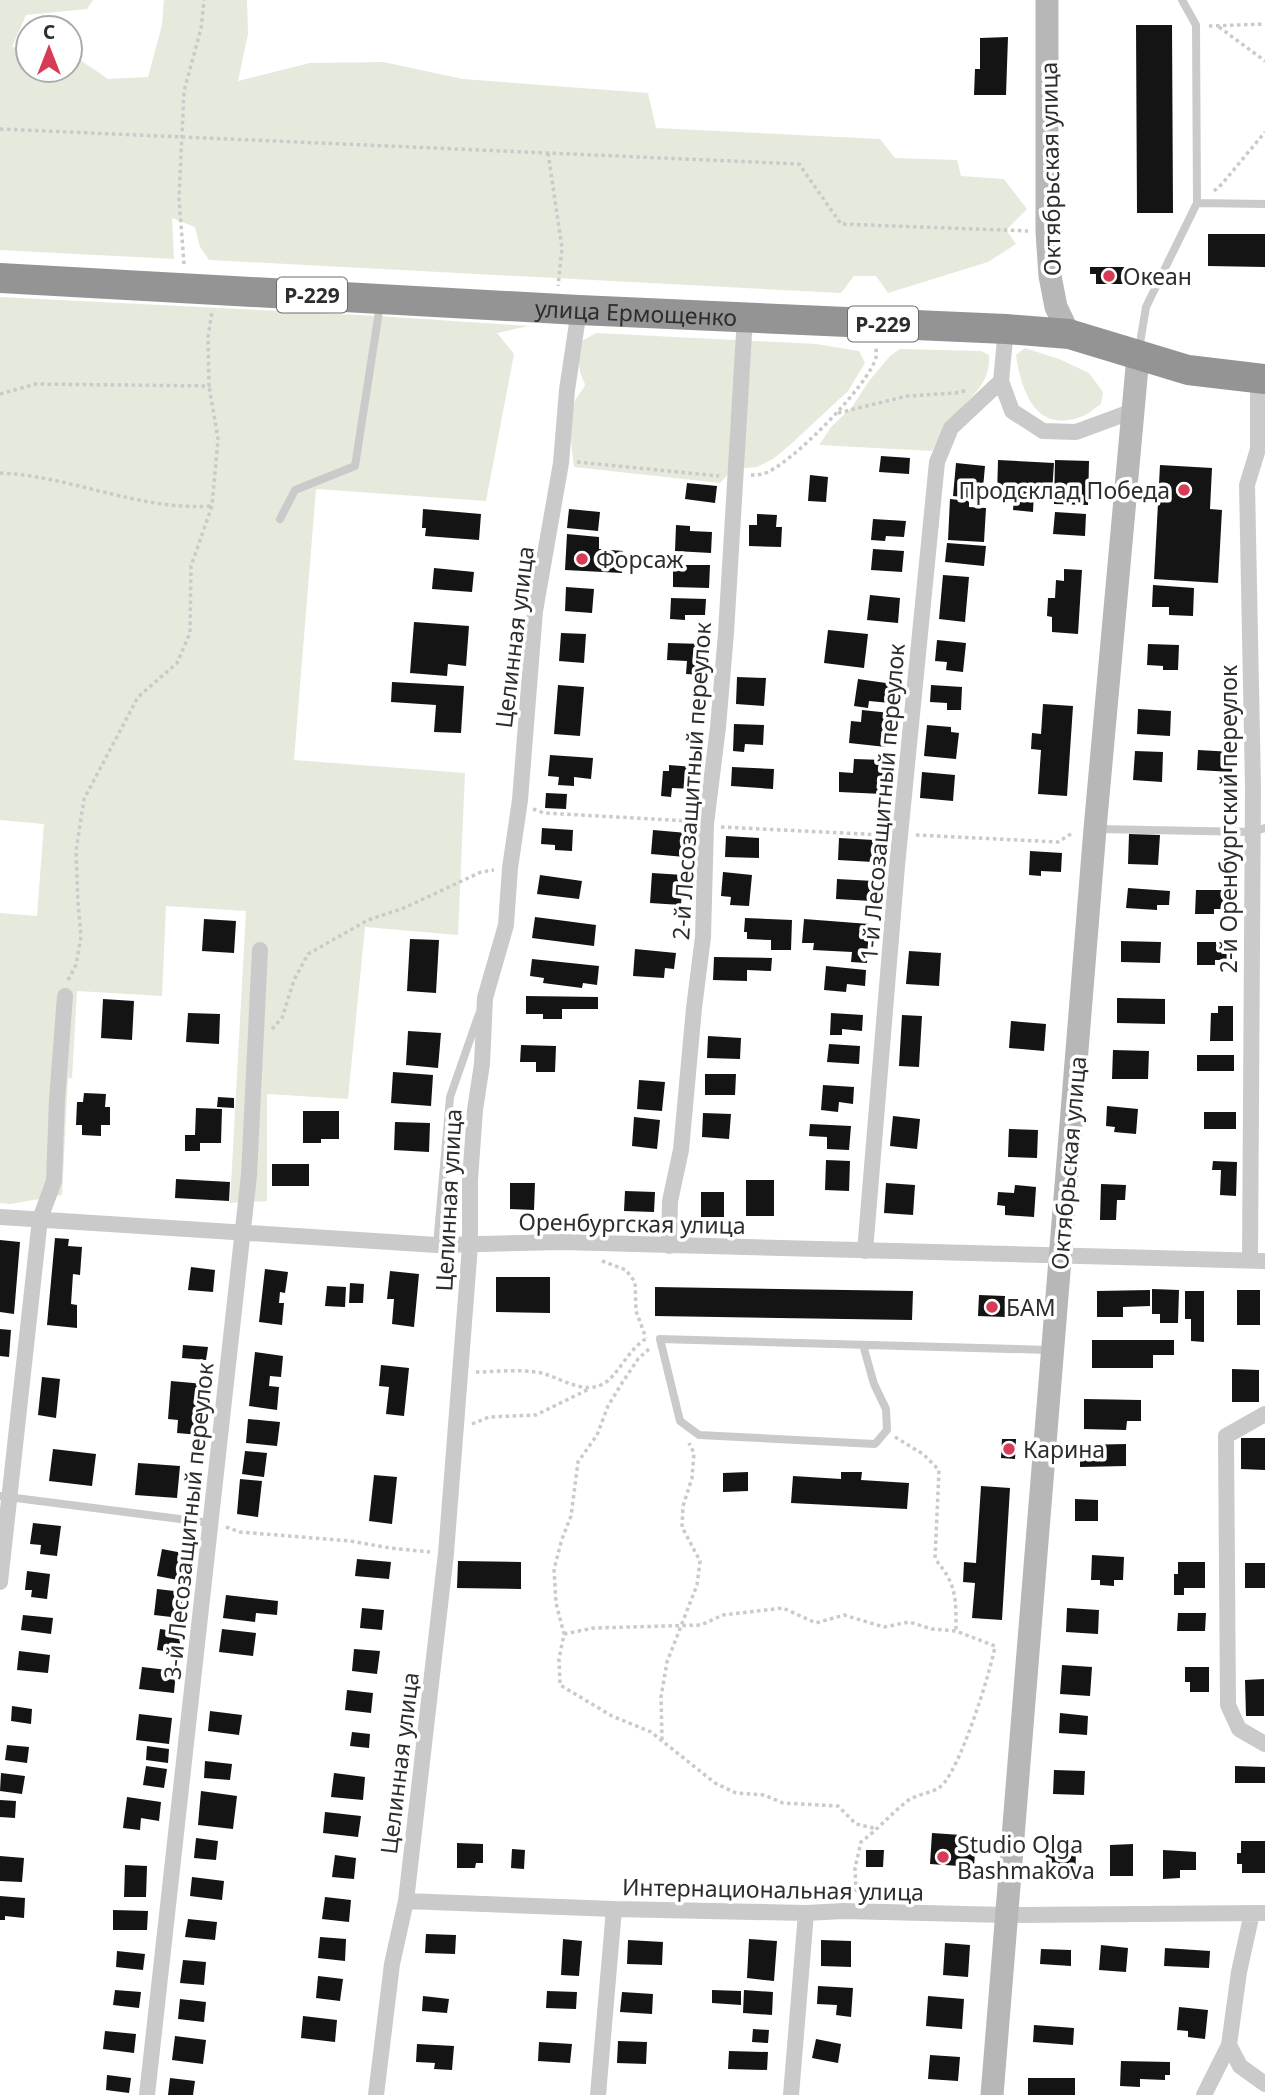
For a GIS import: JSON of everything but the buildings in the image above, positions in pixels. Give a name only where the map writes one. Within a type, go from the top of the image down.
[{"type":"highway","name":"улица Ермощенко","points":[[0,278],[381,299],[568,300],[745,317],[1069,334],[1188,370],[1262,379]]},
{"type":"street","name":"Октябрьская улица","points":[[1047,0],[1047,232],[1050,276],[1056,307],[1069,334]]},
{"type":"street","name":"Целинная улица","points":[[376,2095],[392,1964],[406,1901],[446,1553],[470,1245],[470,1180],[475,1110],[482,1064],[485,998],[506,925],[536,611],[561,463],[567,390],[568,300]]},
{"type":"street","name":"2-й Лесозащитный переулок","points":[[668,1246],[670,1201],[681,1150],[703,937],[706,824],[718,727],[745,317]]},
{"type":"street","points":[[1006,329],[1001,381],[1012,411],[1043,431],[1076,432],[1133,411]]},
{"type":"street","name":"Октябрьская улица","points":[[992,2095],[1095,829],[1138,356]]},
{"type":"street","name":"2-й Оренбургский переулок","points":[[1258,1260],[1259,830],[1253,786],[1247,485],[1261,451],[1262,379]]},
{"type":"street","name":"1-й Лесозащитный переулок","points":[[865,1251],[937,462],[951,428],[1001,381]]},
{"type":"street","name":"3-й Лесозащитный переулок","points":[[147,2095],[249,1175],[260,950]]},
{"type":"street","points":[[0,1582],[5,1497],[40,1219],[54,1181],[65,996]]},
{"type":"street","name":"Оренбургская улица","points":[[0,1217],[438,1245],[562,1242],[1258,1260]]},
{"type":"street","points":[[1265,1414],[1226,1436],[1228,1705],[1239,1729],[1265,1744]]},
{"type":"street","name":"Интернациональная улица","points":[[406,1901],[807,1913],[1258,1913]]},
{"type":"street","points":[[598,2095],[614,1909]]},
{"type":"street","points":[[790,2095],[807,1913]]},
{"type":"street","points":[[1204,2095],[1229,2045],[1239,1972],[1258,1913]]},
{"type":"street","points":[[1229,2045],[1240,2066],[1265,2084]]},
{"type":"lane","points":[[1138,356],[1146,307],[1197,203],[1196,25],[1182,0]]},
{"type":"lane","points":[[1197,203],[1265,204]]},
{"type":"lane","points":[[280,519],[295,490],[355,466],[381,299]]},
{"type":"lane","points":[[1095,829],[1259,830]]},
{"type":"lane","points":[[438,1245],[450,1097],[485,998]]},
{"type":"lane","points":[[863,1345],[874,1384],[886,1409],[887,1430],[875,1444],[699,1435],[680,1421],[660,1339],[1052,1350]]},
{"type":"lane","points":[[5,1497],[211,1523]]},
{"type":"path","points":[[186,288],[179,198],[184,91],[201,29],[204,0]]},
{"type":"path","points":[[1196,25],[1265,24]]},
{"type":"path","points":[[1217,26],[1265,61]]},
{"type":"path","points":[[0,129],[799,164],[841,224],[1034,231]]},
{"type":"path","points":[[1197,203],[1222,184],[1265,132]]},
{"type":"path","points":[[548,153],[568,300]]},
{"type":"path","points":[[65,996],[69,977],[76,965],[81,936],[76,851],[84,799],[138,698],[177,663],[190,633],[191,566],[212,506],[218,439],[209,386],[208,337],[217,289]]},
{"type":"path","points":[[561,463],[583,461],[735,476],[763,474],[803,447],[836,414],[865,378],[877,355],[873,337]]},
{"type":"path","points":[[836,414],[907,396],[955,393],[1001,381]]},
{"type":"path","points":[[0,394],[36,384],[209,386]]},
{"type":"path","points":[[0,473],[76,484],[138,500],[187,508],[212,506]]},
{"type":"path","points":[[520,800],[544,813],[692,821],[727,828],[1058,842],[1076,831],[1095,829]]},
{"type":"path","points":[[256,1055],[271,1030],[282,1018],[294,980],[309,954],[368,920],[404,908],[481,872],[510,868]]},
{"type":"path","points":[[596,1259],[626,1270],[635,1282],[636,1311],[646,1338]]},
{"type":"path","points":[[454,1439],[475,1421],[489,1417],[536,1415],[604,1384],[633,1349],[646,1338],[660,1339]]},
{"type":"path","points":[[660,1339],[638,1359],[608,1406],[597,1435],[578,1462],[571,1516],[554,1569],[556,1603],[564,1634],[559,1659],[560,1685],[612,1716],[651,1732],[715,1783],[736,1793],[764,1795],[783,1803],[838,1806],[856,1824],[878,1829]]},
{"type":"path","points":[[460,1372],[536,1372],[592,1388]]},
{"type":"path","points":[[662,1740],[661,1697],[667,1662],[697,1585],[700,1561],[682,1527],[683,1506],[692,1478],[694,1453],[680,1421]]},
{"type":"path","points":[[887,1430],[923,1454],[939,1470],[935,1559],[948,1574],[956,1597],[956,1631]]},
{"type":"path","points":[[211,1523],[240,1532],[351,1541],[446,1553]]},
{"type":"path","points":[[564,1634],[594,1628],[701,1625],[723,1615],[783,1608],[817,1623],[844,1615],[884,1627],[909,1622],[932,1629],[956,1631],[995,1646],[992,1664],[975,1715],[958,1758],[942,1786],[907,1801],[861,1842],[855,1868],[856,1890],[843,1911]]},
{"type":"shaded area","points":[[0,0],[93,0],[87,9],[14,14],[14,84],[84,84],[84,63],[108,79],[148,77],[162,25],[164,0],[247,0],[248,34],[238,81],[310,63],[383,62],[463,79],[648,93],[656,128],[880,139],[895,158],[957,160],[961,176],[1004,179],[1027,209],[1006,230],[1016,244],[988,262],[888,293],[876,276],[854,276],[841,293],[209,260],[200,247],[195,227],[172,218],[174,259],[0,250]]},
{"type":"shaded area","points":[[0,297],[529,326],[497,333],[514,354],[486,501],[316,489],[294,760],[465,773],[458,935],[365,927],[348,1099],[267,1094],[267,1201],[230,1203],[246,911],[166,906],[162,996],[77,991],[72,1078],[68,1078],[62,1195],[10,1204],[0,1203],[0,913],[37,916],[44,824],[0,820]]},
{"type":"shaded area","points":[[596,333],[816,344],[859,351],[865,363],[848,391],[773,459],[757,467],[733,469],[720,483],[574,467],[571,413],[585,384],[579,368],[580,353],[582,341]]},
{"type":"shaded area","points":[[1025,348],[1059,359],[1089,373],[1103,392],[1101,404],[1084,416],[1062,421],[1050,419],[1040,413],[1026,393],[1018,368],[1016,355]]},
{"type":"shaded area","points":[[900,349],[981,351],[989,355],[989,366],[975,394],[946,426],[932,451],[819,445],[890,356]]},
{"type":"place","name":"Океан","points":[[1109,276]]},
{"type":"place","name":"Продсклад Победа","points":[[1184,490]]},
{"type":"place","name":"Форсаж","points":[[582,559]]},
{"type":"place","name":"БАМ","points":[[992,1307]]},
{"type":"place","name":"Карина","points":[[1009,1449]]},
{"type":"place","name":"Studio Olga Bashmakova","points":[[943,1857]]}]
